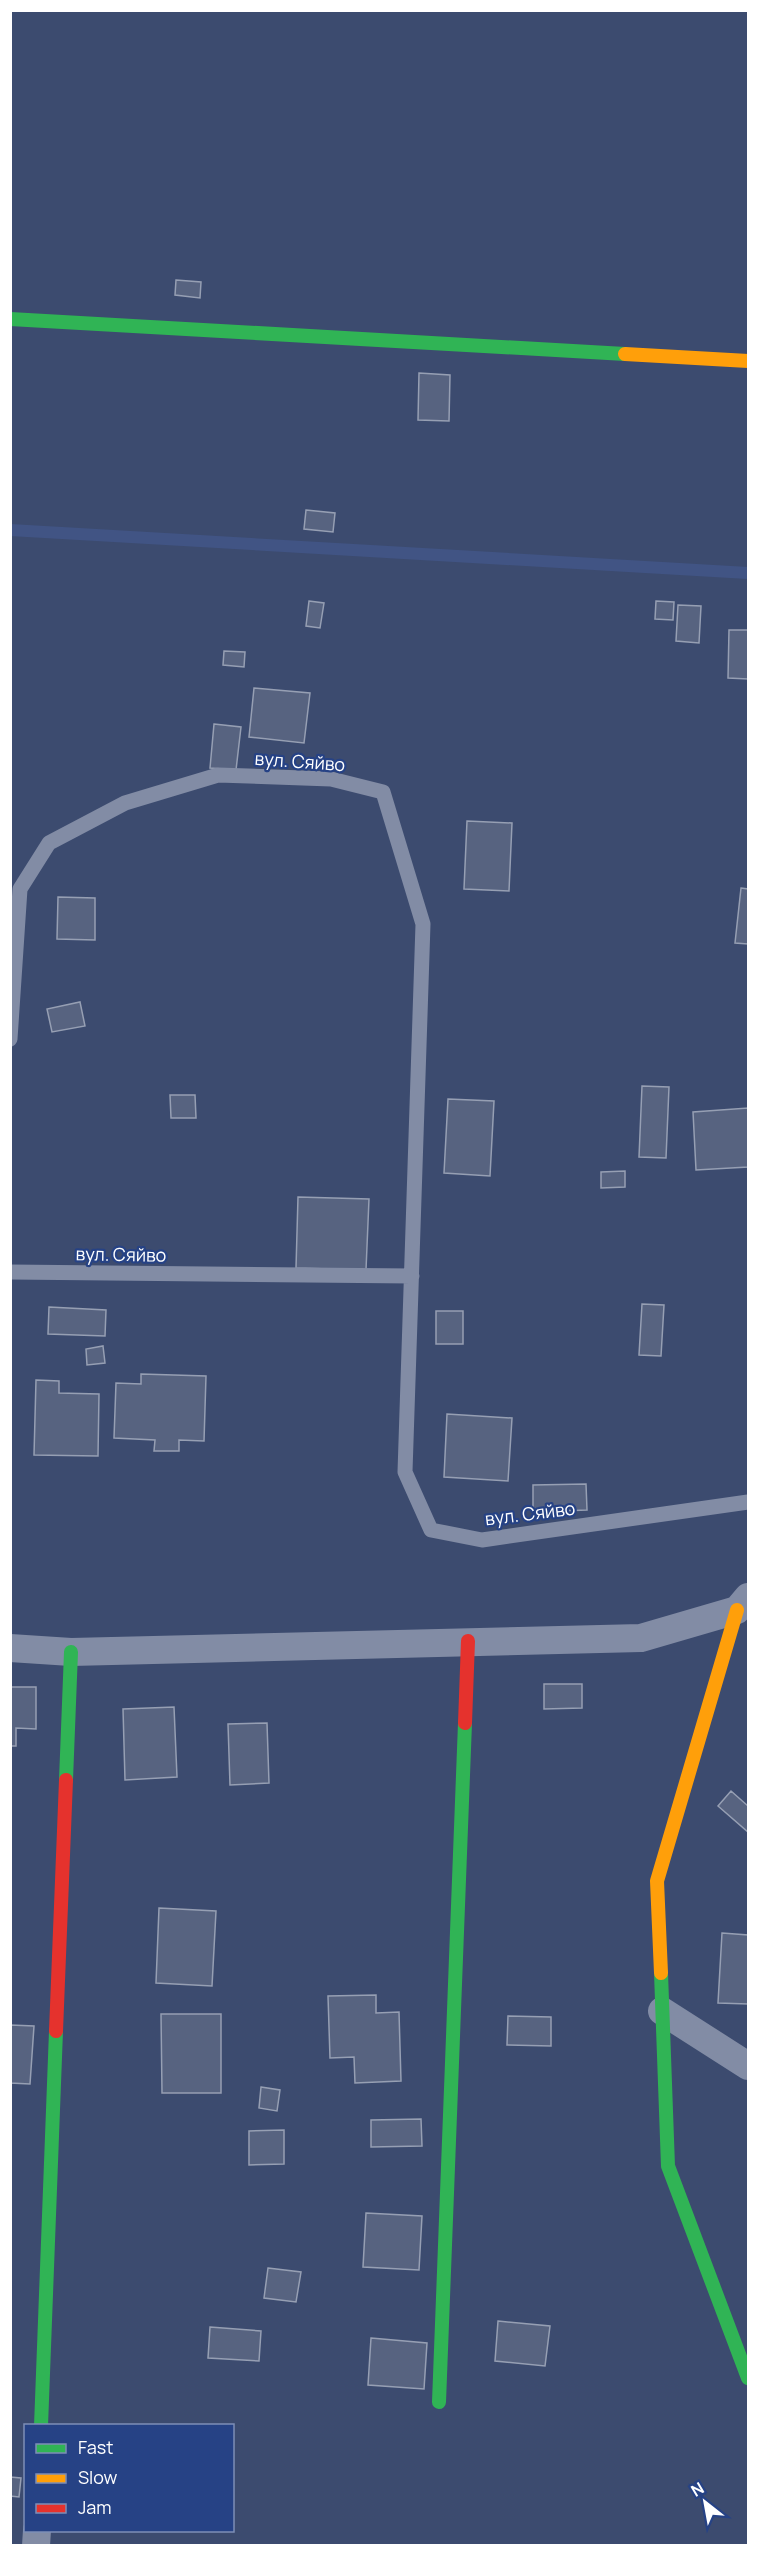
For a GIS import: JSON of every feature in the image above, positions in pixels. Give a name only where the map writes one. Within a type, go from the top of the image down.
[{"type":"street","points":[[10,319],[748,361]]},
{"type":"street","points":[[10,1648],[71,1652],[641,1638],[743,1603]]},
{"type":"street","points":[[743,1603],[657,1881],[668,2166],[748,2378]]},
{"type":"street","points":[[439,2403],[468,1641]]},
{"type":"street","points":[[41,2424],[71,1652]]},
{"type":"street","points":[[662,2011],[748,2066]]},
{"type":"lane","name":"вул. Сяйво","points":[[10,1039],[20,889],[49,843],[125,803],[218,775],[331,779],[383,792],[423,924],[405,1472],[431,1530],[482,1540],[748,1502]]},
{"type":"lane","name":"вул. Сяйво","points":[[10,1272],[412,1276]]},
{"type":"building","points":[[176,280],[201,282],[200,298],[175,295]]},
{"type":"building","points":[[419,373],[450,375],[449,421],[418,420]]},
{"type":"building","points":[[306,510],[335,513],[333,532],[304,529]]},
{"type":"building","points":[[309,601],[324,603],[320,628],[306,626]]},
{"type":"building","points":[[656,601],[674,602],[673,620],[655,619]]},
{"type":"building","points":[[678,605],[701,606],[699,643],[676,641]]},
{"type":"building","points":[[729,630],[748,630],[748,679],[728,678]]},
{"type":"building","points":[[224,651],[245,652],[244,667],[223,665]]},
{"type":"building","points":[[254,688],[310,693],[304,743],[249,737]]},
{"type":"building","points":[[214,724],[241,727],[236,770],[210,768]]},
{"type":"building","points":[[467,821],[512,823],[509,891],[464,889]]},
{"type":"building","points":[[741,888],[748,889],[748,944],[735,943]]},
{"type":"building","points":[[58,897],[95,898],[95,940],[57,939]]},
{"type":"building","points":[[80,1002],[85,1026],[52,1032],[47,1009]]},
{"type":"building","points":[[642,1086],[669,1087],[666,1158],[639,1157]]},
{"type":"building","points":[[170,1095],[195,1095],[196,1118],[171,1118]]},
{"type":"building","points":[[448,1099],[494,1101],[490,1176],[444,1173]]},
{"type":"building","points":[[748,1108],[748,1167],[696,1170],[693,1112]]},
{"type":"building","points":[[625,1171],[625,1187],[601,1188],[601,1172]]},
{"type":"building","points":[[298,1197],[369,1199],[366,1270],[296,1268]]},
{"type":"building","points":[[642,1304],[664,1305],[661,1356],[639,1355]]},
{"type":"building","points":[[49,1307],[106,1310],[105,1336],[48,1334]]},
{"type":"building","points":[[436,1311],[463,1311],[463,1344],[436,1344]]},
{"type":"building","points":[[103,1346],[105,1363],[87,1365],[86,1349]]},
{"type":"building","points":[[141,1374],[206,1376],[204,1441],[179,1440],[179,1451],[154,1451],[155,1440],[114,1438],[116,1383],[141,1384]]},
{"type":"building","points":[[36,1380],[59,1381],[59,1393],[99,1394],[98,1456],[34,1455]]},
{"type":"building","points":[[447,1414],[512,1418],[508,1481],[444,1477]]},
{"type":"building","points":[[586,1484],[587,1510],[533,1512],[533,1485]]},
{"type":"building","points":[[544,1684],[582,1684],[582,1708],[544,1709]]},
{"type":"building","points":[[10,1687],[36,1687],[36,1729],[16,1728],[16,1746],[10,1746]]},
{"type":"building","points":[[174,1707],[177,1777],[125,1780],[123,1709]]},
{"type":"building","points":[[267,1723],[269,1783],[230,1785],[228,1724]]},
{"type":"building","points":[[731,1791],[748,1806],[748,1832],[718,1806]]},
{"type":"building","points":[[159,1908],[216,1911],[212,1986],[156,1983]]},
{"type":"building","points":[[722,1933],[748,1935],[748,2004],[718,2003]]},
{"type":"building","points":[[376,1995],[376,2013],[399,2012],[401,2081],[355,2083],[354,2057],[330,2058],[328,1996]]},
{"type":"building","points":[[161,2014],[221,2014],[221,2093],[162,2093]]},
{"type":"building","points":[[508,2016],[551,2017],[551,2046],[507,2045]]},
{"type":"building","points":[[10,2025],[34,2026],[30,2084],[10,2083]]},
{"type":"building","points":[[261,2087],[280,2090],[277,2111],[259,2108]]},
{"type":"building","points":[[421,2119],[422,2146],[371,2147],[371,2120]]},
{"type":"building","points":[[284,2130],[284,2164],[249,2165],[249,2131]]},
{"type":"building","points":[[366,2213],[422,2216],[419,2270],[363,2267]]},
{"type":"building","points":[[268,2268],[301,2272],[296,2302],[264,2298]]},
{"type":"building","points":[[498,2321],[550,2326],[545,2366],[495,2361]]},
{"type":"building","points":[[210,2327],[261,2331],[259,2361],[208,2358]]},
{"type":"building","points":[[371,2338],[427,2343],[424,2389],[368,2385]]},
{"type":"building","points":[[10,2477],[21,2478],[19,2497],[10,2496]]},
{"type":"waterway","points":[[10,530],[748,573]]},
{"type":"traffic: fast","points":[[10,319],[625,354]]},
{"type":"traffic: fast","points":[[66,1780],[71,1652]]},
{"type":"traffic: fast","points":[[439,2402],[465,1723]]},
{"type":"traffic: fast","points":[[661,1973],[668,2166],[748,2378]]},
{"type":"traffic: fast","points":[[41,2424],[56,2031]]},
{"type":"traffic: slow","points":[[625,354],[748,361]]},
{"type":"traffic: slow","points":[[661,1973],[657,1881],[737,1610]]},
{"type":"traffic: jam","points":[[465,1723],[468,1641]]},
{"type":"traffic: jam","points":[[56,2031],[66,1780]]}]
